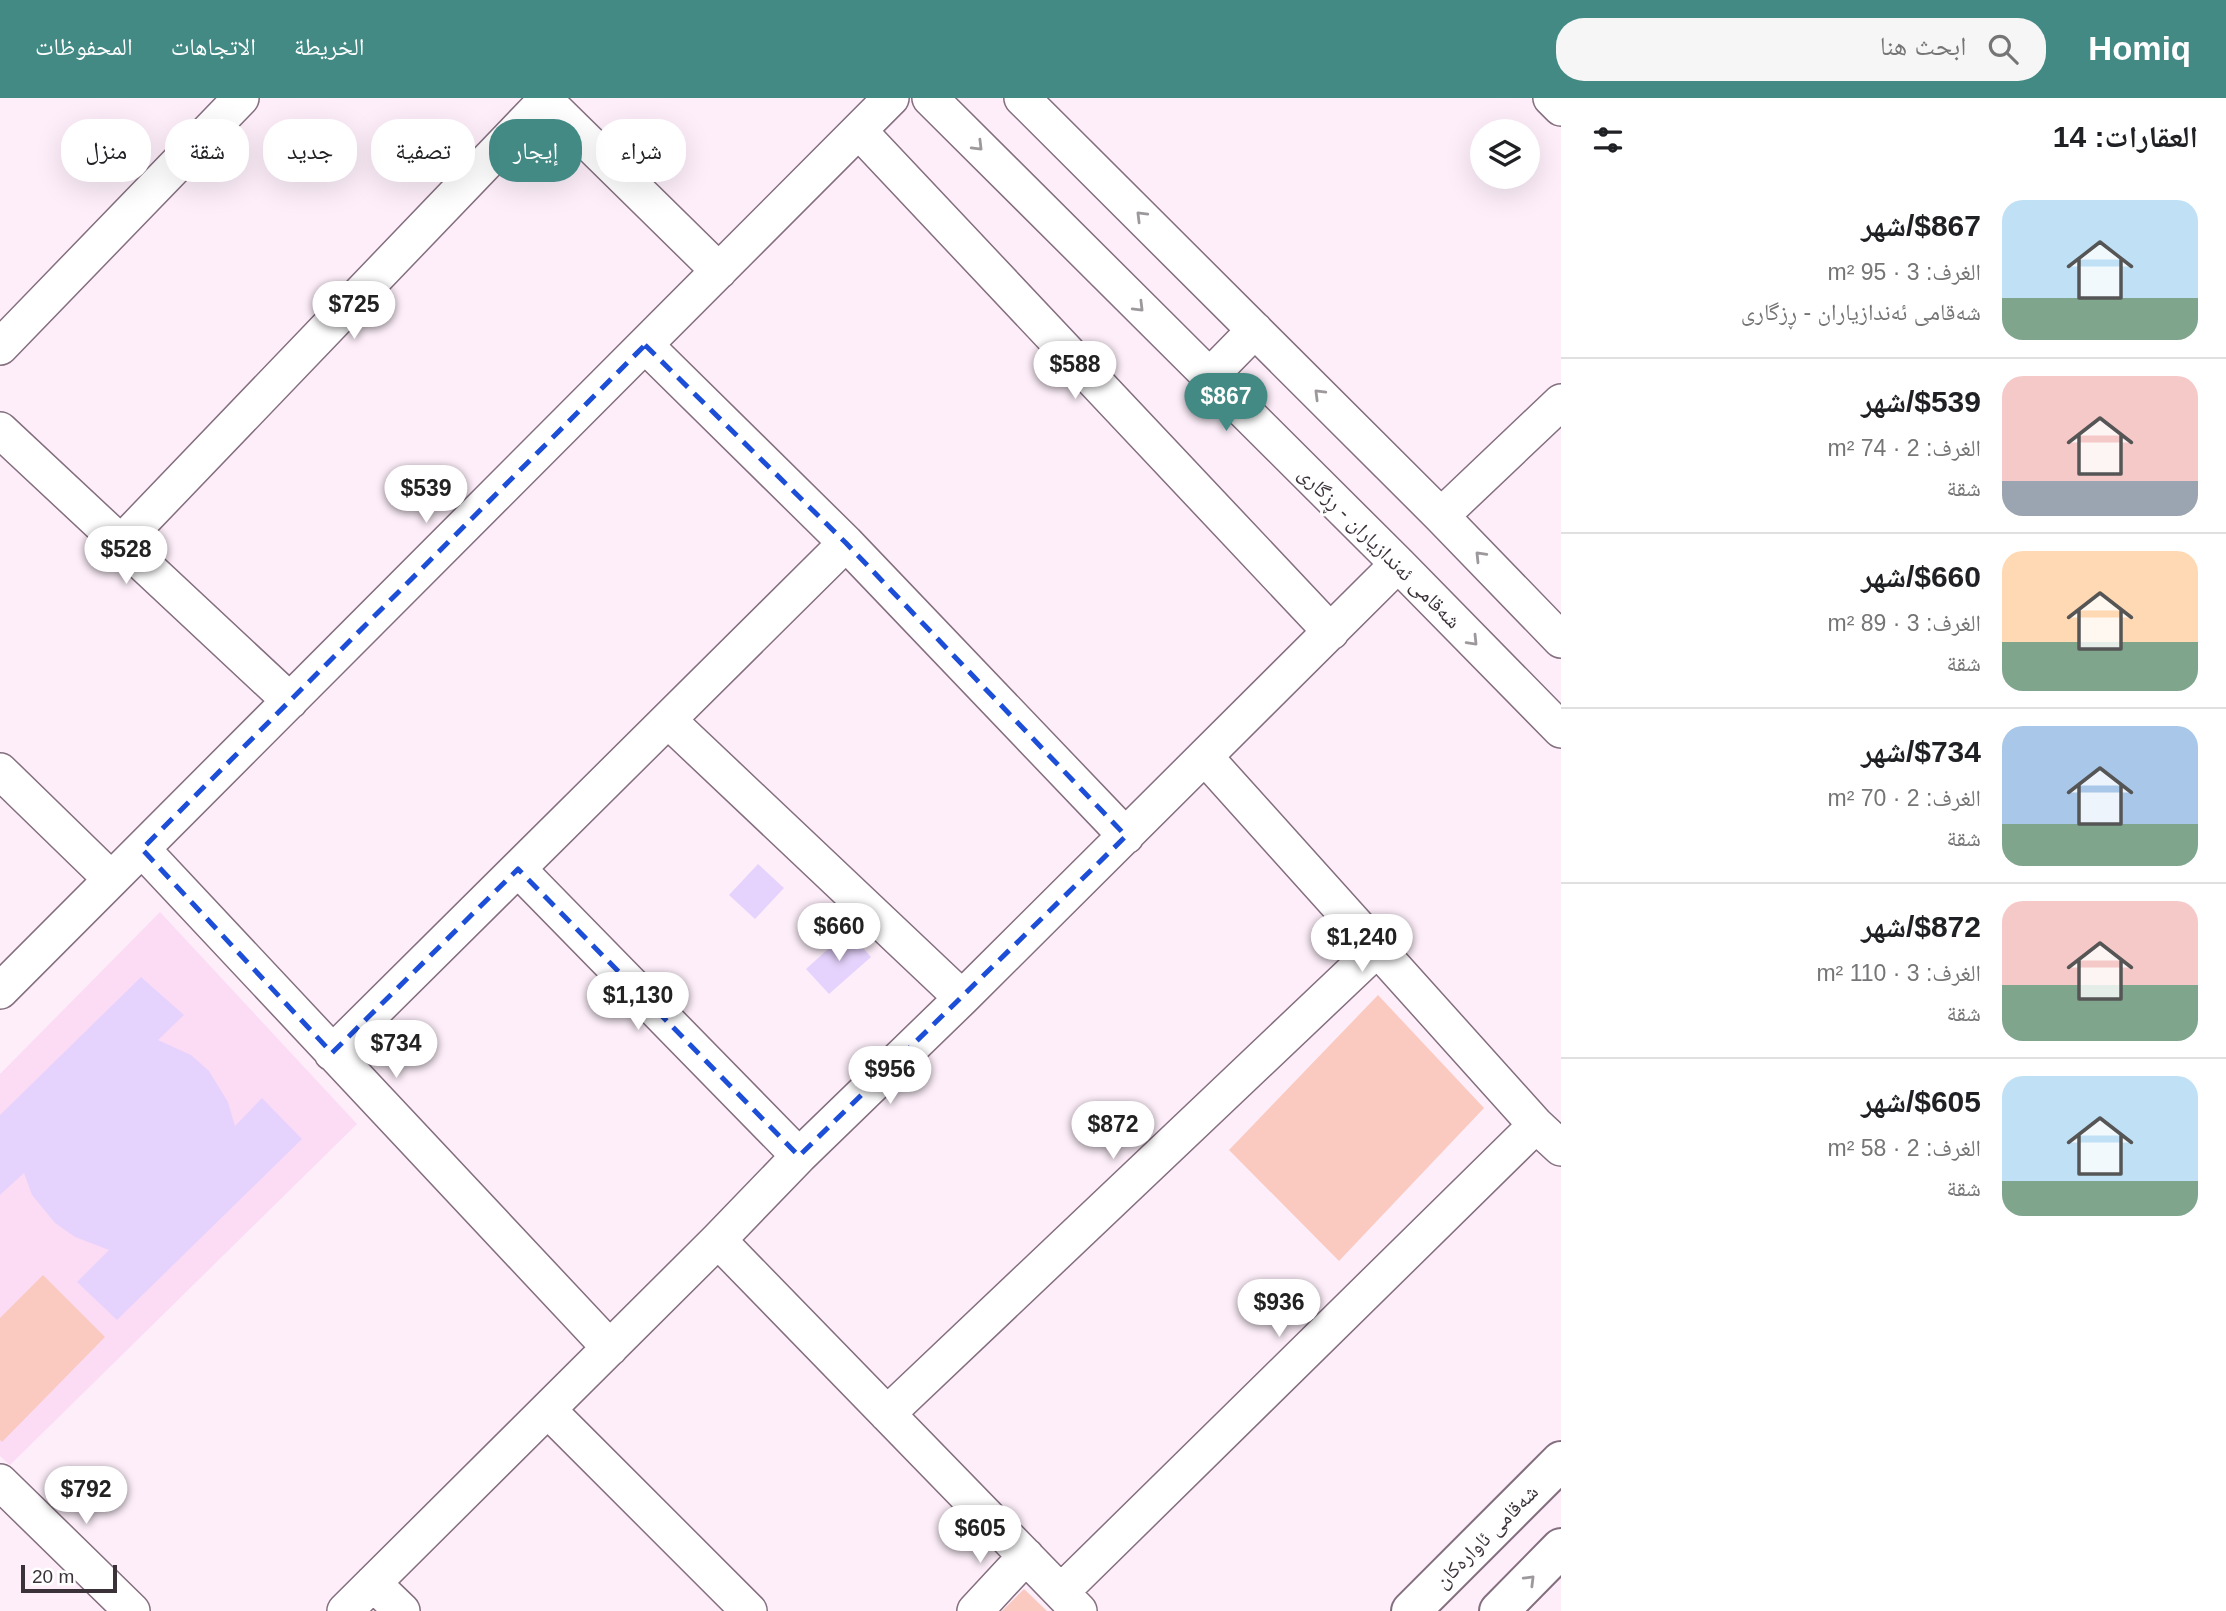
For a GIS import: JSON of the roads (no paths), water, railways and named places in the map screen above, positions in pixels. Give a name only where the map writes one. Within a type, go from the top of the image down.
[{"type":"main road","name":"شەقامی ئاوارەکان","points":[[1411,1611],[1561,1461]]},
{"type":"main road","points":[[1499,1611],[1561,1548]]},
{"type":"street","points":[[0,346],[241,98]]},
{"type":"street","points":[[0,991],[891,98]]},
{"type":"street","name":"شەقامی ئەندازیاران - ڕزگاری","points":[[930,98],[1561,730]]},
{"type":"street","points":[[1022,98],[1441,516],[1561,640]]},
{"type":"street","points":[[1551,98],[1561,108]]},
{"type":"street","points":[[121,543],[544,99],[719,271]]},
{"type":"street","points":[[859,131],[1331,632]]},
{"type":"street","points":[[1209,377],[1255,330]]},
{"type":"street","points":[[645,345],[846,544],[1126,836]]},
{"type":"street","points":[[1441,516],[1561,402]]},
{"type":"street","points":[[0,430],[290,701]]},
{"type":"street","points":[[332,1053],[846,544]]},
{"type":"street","points":[[345,1611],[799,1156],[962,999],[1398,564]]},
{"type":"street","points":[[668,720],[962,999]]},
{"type":"street","points":[[718,1240],[1070,1601],[1548,1136],[1205,757]]},
{"type":"street","points":[[0,771],[111,879]]},
{"type":"street","points":[[142,849],[610,1348]]},
{"type":"street","points":[[518,869],[799,1156]]},
{"type":"street","points":[[887,1413],[1377,948]]},
{"type":"street","points":[[548,1410],[749,1611]]},
{"type":"street","points":[[0,1482],[132,1611]]},
{"type":"street","points":[[975,1611],[1026,1556]]},
{"type":"street","points":[[373,1583],[402,1611]]}]
